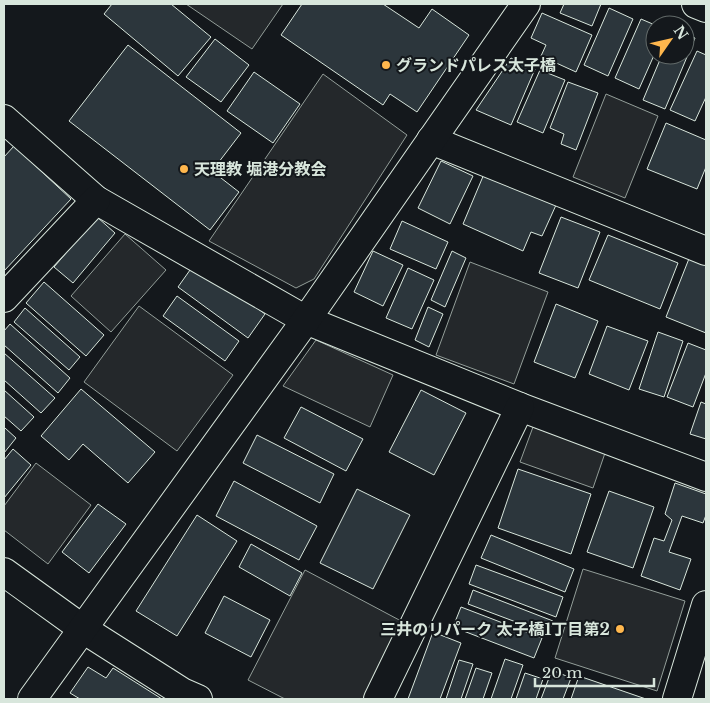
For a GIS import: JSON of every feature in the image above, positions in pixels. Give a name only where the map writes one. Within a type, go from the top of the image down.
[{"type":"street","points":[[32,699],[306,320],[526,4]]},
{"type":"street","points":[[696,4],[706,8]]},
{"type":"street","points":[[4,119],[96,200],[306,320],[520,407],[706,477]]},
{"type":"street","points":[[431,140],[706,251]]},
{"type":"street","points":[[4,298],[96,200]]},
{"type":"street","points":[[378,699],[520,407]]},
{"type":"street","points":[[4,572],[83,629],[182,692],[198,699]]},
{"type":"street","points":[[677,699],[702,636],[706,605]]},
{"type":"shaded area","points":[[186,4],[283,4],[252,49]]},
{"type":"shaded area","points":[[323,74],[407,135],[314,279],[296,288],[209,241]]},
{"type":"shaded area","points":[[606,94],[658,116],[625,198],[573,177]]},
{"type":"shaded area","points":[[125,234],[166,270],[111,332],[71,296]]},
{"type":"shaded area","points":[[470,262],[548,292],[514,384],[436,355]]},
{"type":"shaded area","points":[[139,306],[233,375],[177,451],[84,382]]},
{"type":"shaded area","points":[[316,340],[393,375],[370,427],[283,386]]},
{"type":"shaded area","points":[[533,427],[605,453],[593,488],[520,462]]},
{"type":"shaded area","points":[[36,463],[91,505],[48,564],[4,530],[4,506]]},
{"type":"shaded area","name":"三井のリパーク 太子橋1丁目第2","points":[[583,569],[685,601],[657,691],[555,658]]},
{"type":"shaded area","points":[[305,570],[403,622],[363,699],[285,699],[248,680]]},
{"type":"building","points":[[112,4],[171,4],[211,37],[178,76],[104,14]]},
{"type":"building","name":"グランドパレス太子橋","points":[[302,4],[383,4],[419,28],[432,9],[469,35],[417,112],[390,94],[383,105],[281,35]]},
{"type":"building","points":[[564,4],[601,4],[592,26],[560,13]]},
{"type":"building","points":[[609,8],[633,19],[608,76],[584,65]]},
{"type":"building","points":[[542,13],[592,35],[576,72],[541,56],[546,45],[531,38]]},
{"type":"building","points":[[641,19],[645,21],[645,65],[650,65],[639,89],[615,78]]},
{"type":"building","points":[[215,39],[249,65],[221,102],[186,77]]},
{"type":"building","points":[[128,45],[241,133],[212,171],[239,192],[210,230],[69,121]]},
{"type":"building","points":[[697,51],[706,55],[706,97],[695,121],[670,110],[691,65],[695,65]]},
{"type":"building","points":[[511,58],[535,69],[511,125],[476,110]]},
{"type":"building","points":[[658,65],[684,65],[665,109],[643,100]]},
{"type":"building","points":[[540,70],[565,80],[543,133],[517,122]]},
{"type":"building","points":[[254,72],[300,104],[273,143],[227,111]]},
{"type":"building","points":[[568,82],[598,93],[576,150],[561,144],[564,134],[550,128]]},
{"type":"building","points":[[666,123],[706,140],[706,167],[697,189],[647,169]]},
{"type":"building","points":[[14,146],[71,199],[4,271],[4,157]]},
{"type":"building","points":[[441,161],[473,176],[450,224],[418,208]]},
{"type":"building","points":[[484,174],[556,205],[542,236],[531,232],[523,251],[463,224]]},
{"type":"building","points":[[97,217],[115,233],[73,283],[54,267]]},
{"type":"building","points":[[561,217],[600,232],[578,288],[539,273]]},
{"type":"building","points":[[402,221],[448,242],[436,269],[390,249]]},
{"type":"building","points":[[608,235],[678,263],[660,309],[589,280]]},
{"type":"building","points":[[373,251],[403,265],[383,306],[354,292]]},
{"type":"building","points":[[452,251],[466,258],[445,307],[431,300]]},
{"type":"building","points":[[692,251],[706,257],[706,333],[666,317]]},
{"type":"building","points":[[195,263],[265,314],[248,338],[178,287]]},
{"type":"building","points":[[408,268],[434,280],[412,329],[386,318]]},
{"type":"building","points":[[44,282],[104,335],[86,356],[26,303]]},
{"type":"building","points":[[177,296],[239,341],[225,361],[163,316]]},
{"type":"building","points":[[556,304],[598,321],[575,378],[534,362]]},
{"type":"building","points":[[428,307],[443,314],[429,347],[415,340]]},
{"type":"building","points":[[25,308],[80,357],[69,370],[14,322]]},
{"type":"building","points":[[10,324],[70,378],[58,393],[4,345],[4,331]]},
{"type":"building","points":[[607,326],[648,341],[629,390],[589,374]]},
{"type":"building","points":[[658,332],[683,341],[664,397],[639,389]]},
{"type":"building","points":[[688,343],[706,350],[706,373],[693,407],[667,397]]},
{"type":"building","points":[[4,353],[55,398],[41,413],[4,380]]},
{"type":"building","points":[[81,389],[155,452],[128,483],[83,444],[69,460],[41,436]]},
{"type":"building","points":[[4,390],[34,417],[21,431],[4,416]]},
{"type":"building","points":[[421,390],[466,413],[434,475],[389,452]]},
{"type":"building","points":[[701,402],[706,404],[706,439],[690,434]]},
{"type":"building","points":[[301,407],[363,439],[346,471],[284,438]]},
{"type":"building","points":[[4,429],[16,438],[4,453]]},
{"type":"building","points":[[257,435],[334,474],[320,503],[243,463]]},
{"type":"building","points":[[13,449],[31,465],[4,498],[4,460]]},
{"type":"building","points":[[518,469],[591,494],[571,554],[498,528]]},
{"type":"building","points":[[234,481],[317,526],[299,560],[216,516]]},
{"type":"building","points":[[675,483],[706,494],[706,515],[703,523],[682,516],[669,552],[691,559],[680,590],[641,576],[654,538],[664,541],[672,520],[665,514]]},
{"type":"building","points":[[357,489],[410,515],[373,589],[320,563]]},
{"type":"building","points":[[609,491],[654,507],[633,568],[587,552]]},
{"type":"building","points":[[98,504],[126,524],[89,573],[62,552]]},
{"type":"building","points":[[197,515],[237,541],[177,636],[136,611]]},
{"type":"building","points":[[491,535],[574,569],[565,592],[481,558]]},
{"type":"building","points":[[251,544],[302,573],[290,596],[239,567]]},
{"type":"building","points":[[476,565],[563,597],[556,617],[469,584]]},
{"type":"building","points":[[473,590],[553,621],[548,634],[468,604]]},
{"type":"building","points":[[224,596],[270,620],[251,657],[205,633]]},
{"type":"building","points":[[461,607],[542,638],[534,658],[453,627]]},
{"type":"building","points":[[433,632],[461,643],[440,699],[408,699]]},
{"type":"building","points":[[505,659],[523,665],[511,699],[491,699]]},
{"type":"building","points":[[459,660],[473,664],[461,699],[446,699]]},
{"type":"building","points":[[88,667],[106,678],[113,668],[162,699],[80,699],[70,693]]},
{"type":"building","points":[[476,668],[492,673],[483,699],[465,699]]},
{"type":"building","points":[[552,670],[571,678],[563,699],[541,699]]},
{"type":"building","points":[[525,673],[543,679],[536,699],[516,699]]},
{"type":"building","points":[[579,676],[646,699],[571,699]]},
{"type":"place","name":"グランドパレス太子橋","points":[[386,65]]},
{"type":"place","name":"天理教 堀港分教会","points":[[184,169]]},
{"type":"place","name":"三井のリパーク 太子橋1丁目第2","points":[[620,629]]}]
